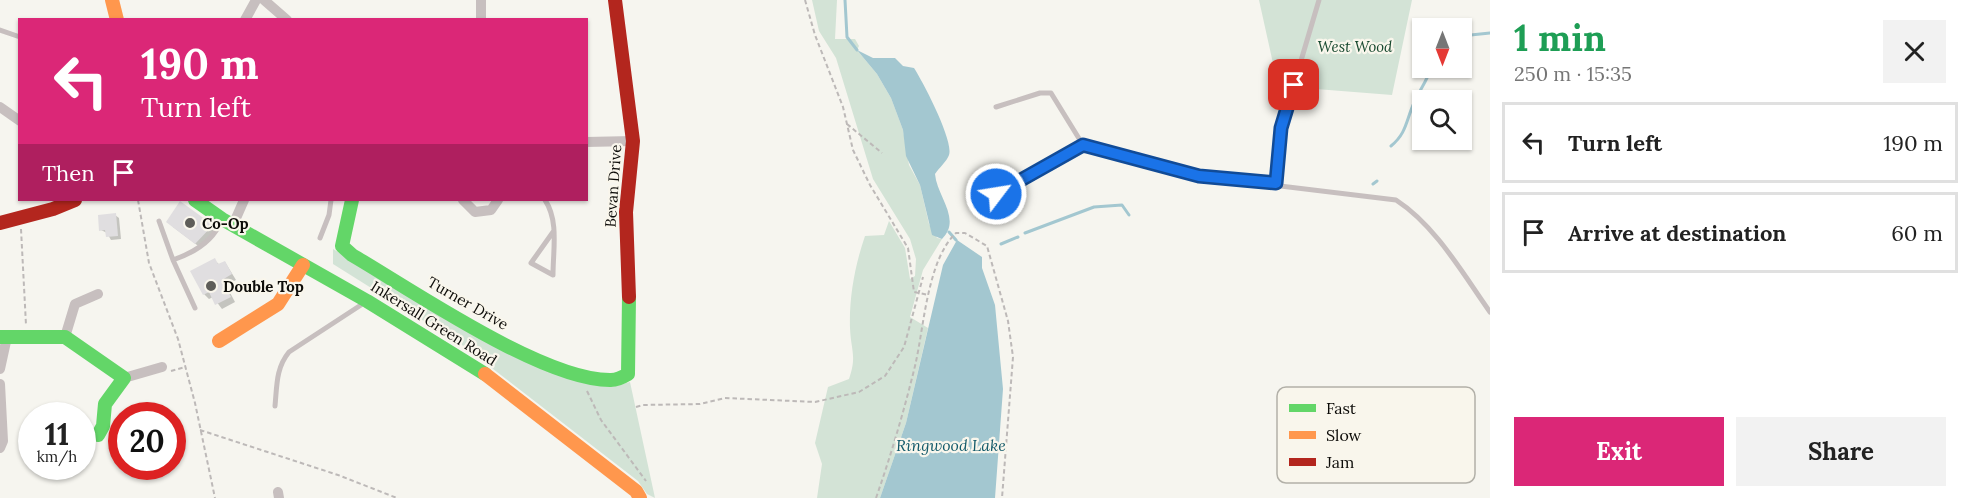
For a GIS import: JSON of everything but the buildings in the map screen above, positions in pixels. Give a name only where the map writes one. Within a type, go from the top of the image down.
[{"type":"street","points":[[112,0],[116,18]]},
{"type":"street","points":[[246,18],[256,0]]},
{"type":"street","points":[[264,0],[285,18]]},
{"type":"street","points":[[481,18],[482,0]]},
{"type":"street","name":"Bevan Drive","points":[[615,0],[633,141],[629,162],[626,251],[631,349],[628,374]]},
{"type":"street","points":[[0,107],[18,120]]},
{"type":"street","points":[[588,142],[633,141]]},
{"type":"street","points":[[0,223],[20,219],[52,204],[69,201]]},
{"type":"street","name":"Inkersall Green Road","points":[[196,201],[227,222],[367,301],[497,381],[636,491],[643,492]]},
{"type":"street","points":[[227,222],[243,201]]},
{"type":"street","name":"Turner Drive","points":[[352,201],[342,246],[352,255],[532,358],[583,377],[611,381],[628,374]]},
{"type":"street","points":[[464,201],[475,212],[491,210],[497,201]]},
{"type":"street","points":[[219,341],[278,304],[303,265]]},
{"type":"street","points":[[65,337],[75,304],[98,294]]},
{"type":"street","points":[[0,369],[4,337],[65,337],[124,378]]},
{"type":"street","points":[[98,435],[103,426],[105,404],[124,378],[162,367]]},
{"type":"street","points":[[0,384],[3,441],[0,448]]},
{"type":"lane","points":[[1276,183],[1281,128],[1319,0]]},
{"type":"lane","points":[[0,30],[18,36]]},
{"type":"lane","points":[[996,107],[1041,93],[1051,93],[1083,145],[1199,176],[1276,183],[1396,200],[1409,209],[1450,256],[1490,312]]},
{"type":"lane","points":[[996,194],[1083,145]]},
{"type":"lane","points":[[320,238],[329,214],[331,201]]},
{"type":"lane","points":[[546,201],[554,213],[553,275],[531,263],[553,232]]},
{"type":"lane","points":[[159,221],[173,260],[195,308]]},
{"type":"lane","points":[[173,260],[197,250],[227,222]]},
{"type":"lane","points":[[275,406],[277,374],[281,362],[289,352],[367,301]]},
{"type":"path","points":[[806,0],[814,35],[834,81],[853,150],[870,185],[908,248],[914,292],[929,295]]},
{"type":"path","points":[[847,124],[882,153]]},
{"type":"path","points":[[138,201],[149,263],[178,339],[215,498]]},
{"type":"path","points":[[20,219],[27,337]]},
{"type":"path","points":[[876,498],[899,427],[929,295],[949,240],[957,233],[965,233],[987,246],[1008,321],[1013,357],[1002,498]]},
{"type":"path","points":[[636,407],[699,404],[725,398],[815,402],[859,392],[885,376],[904,348],[923,277]]},
{"type":"path","points":[[583,377],[588,394],[601,420],[645,480],[643,492]]},
{"type":"path","points":[[200,430],[338,474],[397,498]]},
{"type":"green space","points":[[812,0],[837,0],[835,39],[855,39],[859,46],[857,50],[877,74],[891,98],[903,130],[909,165],[920,185],[929,224],[937,238],[942,239],[923,270],[910,317],[928,328],[906,423],[880,498],[817,498],[822,464],[815,443],[828,387],[849,379],[851,371],[853,359],[850,328],[852,293],[858,258],[865,236],[884,235],[889,221],[905,248],[910,279],[915,276],[916,259],[910,239],[873,179],[836,58],[819,31]]},
{"type":"green space","name":"West Wood","points":[[1259,0],[1412,0],[1392,95],[1278,86]]},
{"type":"green space","points":[[333,249],[531,364],[612,387],[630,382],[655,498],[647,494],[638,481],[462,345],[333,264]]},
{"type":"water","points":[[857,50],[873,58],[895,58],[903,66],[914,68],[937,112],[949,148],[948,157],[935,174],[950,224],[942,239],[932,235],[920,185],[906,156],[903,130],[891,98],[877,74]]},
{"type":"water","name":"Ringwood Lake","points":[[957,240],[982,257],[982,268],[995,305],[1003,389],[995,498],[880,498],[906,423],[943,265]]},
{"type":"waterway","points":[[845,0],[847,37],[857,50]]},
{"type":"waterway","points":[[1472,35],[1490,33]]},
{"type":"waterway","points":[[1391,146],[1403,131],[1426,78]]},
{"type":"waterway","points":[[1373,184],[1377,181]]},
{"type":"waterway","points":[[1025,233],[1094,207],[1122,205],[1129,215]]},
{"type":"waterway","points":[[949,232],[956,240]]},
{"type":"waterway","points":[[1001,244],[1018,237]]},
{"type":"traffic: fast","points":[[196,201],[222,219],[367,301],[485,374]]},
{"type":"traffic: fast","points":[[352,201],[342,246],[352,255],[479,331],[551,366],[583,376],[611,380],[628,374],[629,297]]},
{"type":"traffic: fast","points":[[0,337],[65,337],[124,378],[105,404],[103,426],[98,435]]},
{"type":"traffic: slow","points":[[112,0],[116,18]]},
{"type":"traffic: slow","points":[[219,341],[278,304],[303,265]]},
{"type":"traffic: slow","points":[[485,374],[636,491],[640,498]]},
{"type":"traffic: jam","points":[[615,0],[633,141],[626,212],[629,297]]},
{"type":"traffic: jam","points":[[0,223],[53,209],[73,201]]},
{"type":"place","name":"Co-Op","points":[[190,223]]},
{"type":"place","name":"Double Top","points":[[211,286]]},
{"type":"route","points":[[996,194],[1070,150],[1083,145],[1199,176],[1276,183],[1281,128],[1294,85]]}]
